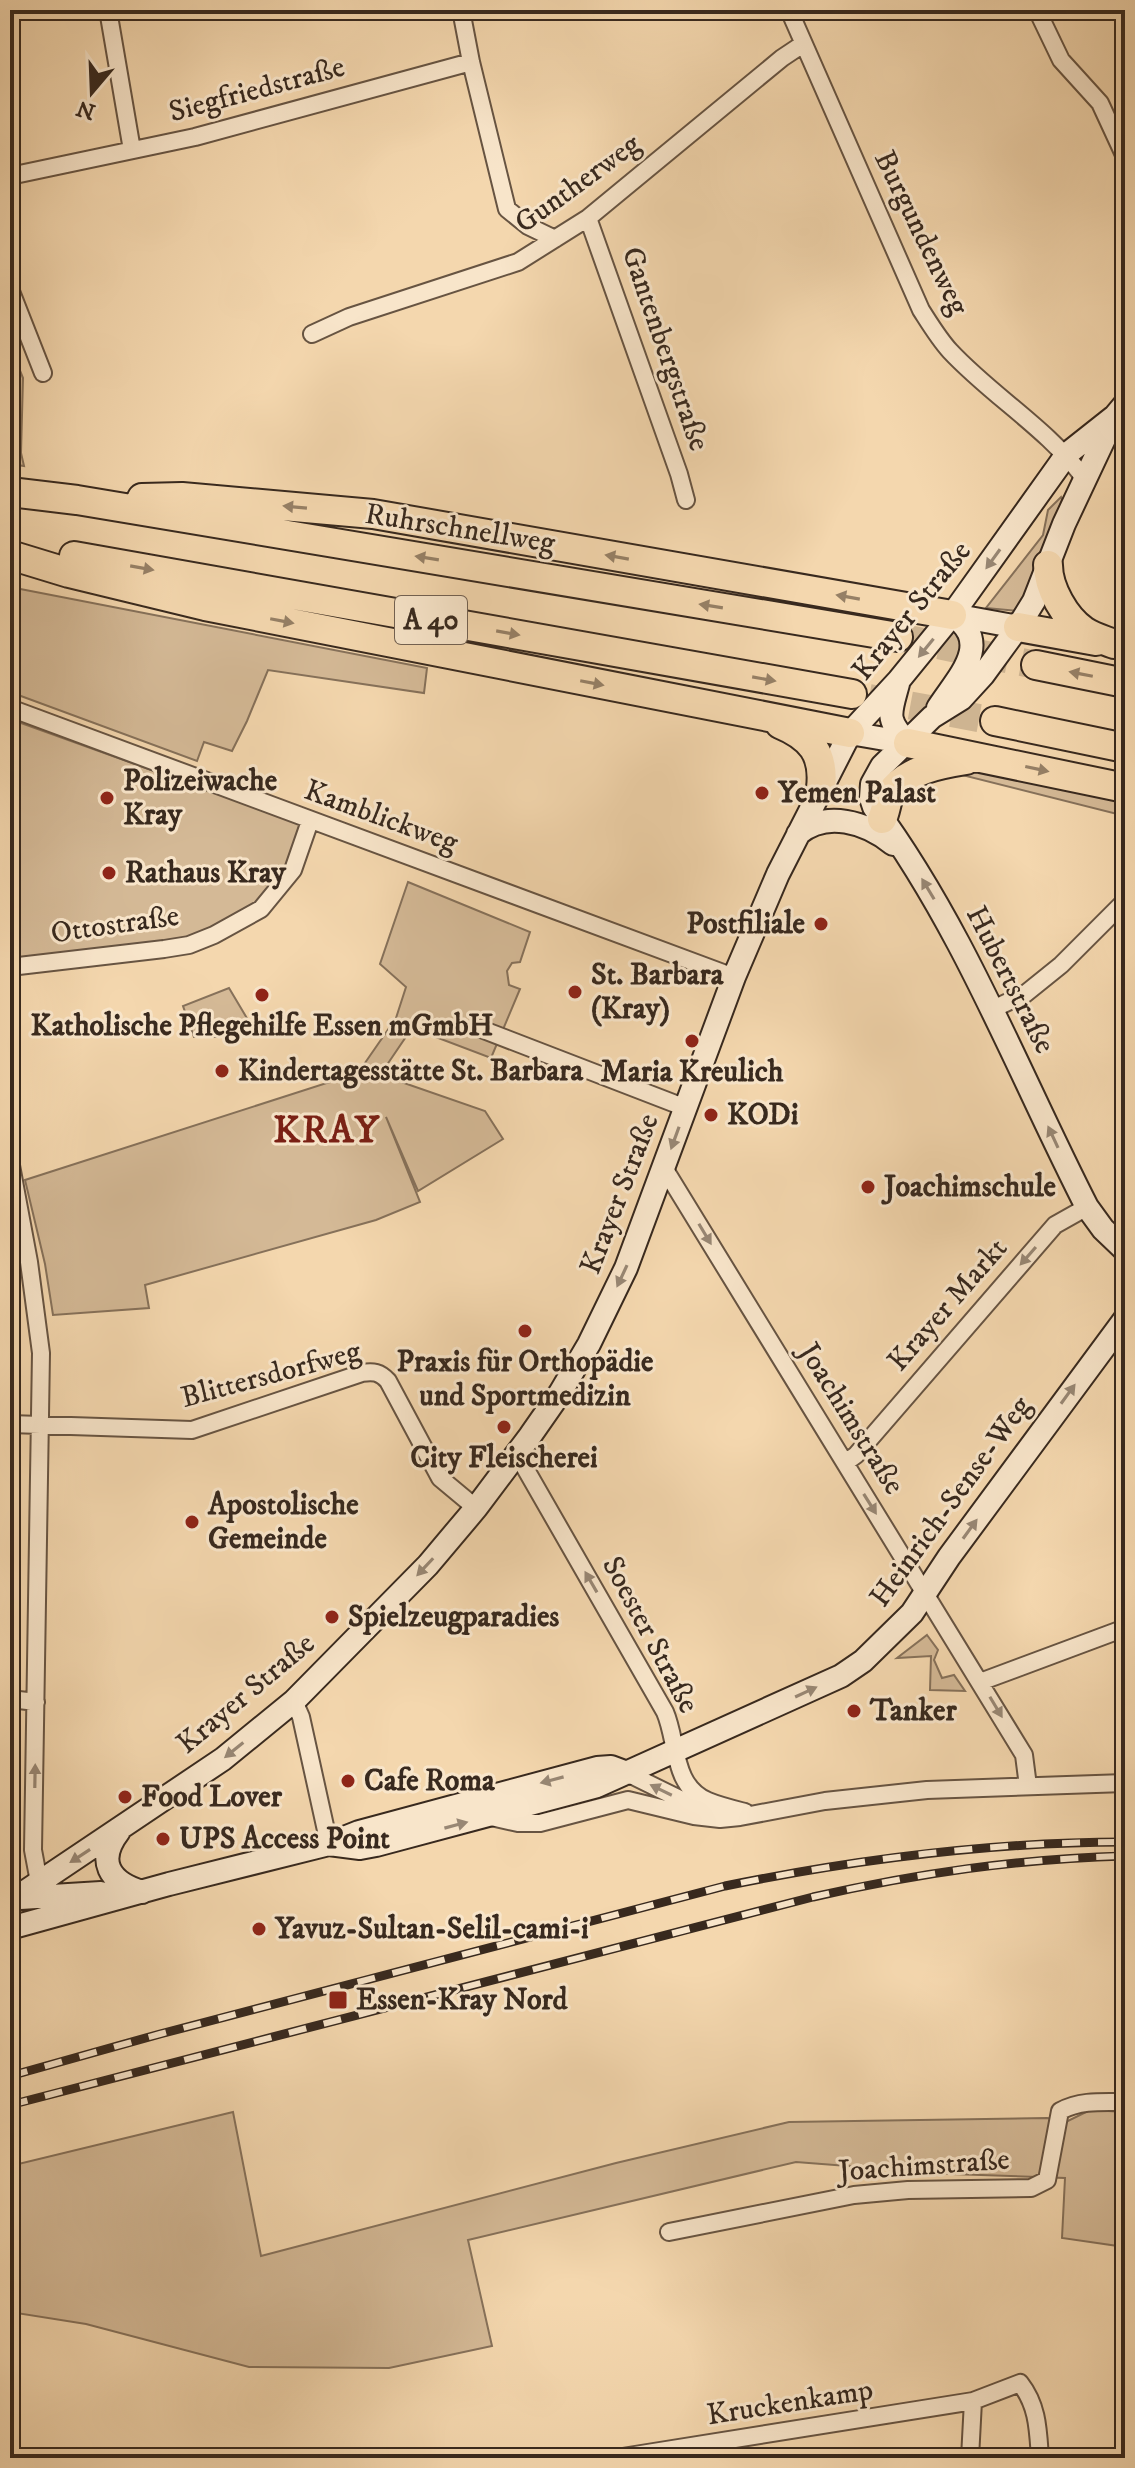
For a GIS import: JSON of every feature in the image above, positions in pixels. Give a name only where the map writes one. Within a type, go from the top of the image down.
[{"type":"highway","name":"Ruhrschnellweg","points":[[10,492],[77,500],[898,637]]},
{"type":"highway","points":[[77,500],[182,497],[373,514],[952,615]]},
{"type":"highway","name":"A 40","points":[[10,545],[852,694]]},
{"type":"highway","points":[[10,555],[69,573],[205,606],[850,733]]},
{"type":"highway","points":[[1048,565],[1052,585],[1070,617],[1087,633],[1119,645]]},
{"type":"highway","points":[[1018,627],[1119,645]]},
{"type":"highway","points":[[1036,665],[1125,683]]},
{"type":"highway","points":[[745,712],[793,730],[808,741],[820,760],[821,788]]},
{"type":"highway","points":[[995,721],[1125,748]]},
{"type":"highway","points":[[908,743],[1125,788]]},
{"type":"highway","points":[[882,819],[892,792],[918,773],[944,764],[981,758]]},
{"type":"main road","name":"Krayer Straße","points":[[42,1889],[121,1829],[223,1759],[294,1701],[428,1565],[517,1454],[560,1393],[589,1344],[636,1246],[734,977],[778,874],[850,733],[899,680],[952,615],[1067,454],[1120,410]]},
{"type":"main road","name":"Krayer Straße","points":[[908,743],[932,717],[961,699],[1018,627],[1034,601],[1085,479],[1120,410]]},
{"type":"main road","points":[[952,615],[1018,627]]},
{"type":"main road","points":[[932,717],[972,650],[970,631],[952,615]]},
{"type":"main road","points":[[899,680],[890,718],[894,728],[908,743]]},
{"type":"main road","points":[[850,733],[908,743]]},
{"type":"main road","name":"Hubertstraße","points":[[908,743],[882,766],[874,778],[871,801],[949,925],[993,1009],[1084,1216],[1125,1250]]},
{"type":"main road","points":[[798,834],[818,822],[851,823],[878,833],[906,855]]},
{"type":"main road","name":"Heinrich-Sense-Weg","points":[[329,1844],[360,1848],[597,1786],[841,1676],[863,1661],[906,1620],[996,1492],[1125,1319]]},
{"type":"main road","name":"Heinrich-Sense-Weg","points":[[10,1928],[329,1844],[359,1832],[597,1768],[611,1767],[627,1773]]},
{"type":"main road","points":[[121,1829],[109,1850],[109,1870],[120,1883],[142,1892]]},
{"type":"main road","name":"Heinrich-Sense-Weg","points":[[14,1900],[42,1889],[142,1892]]},
{"type":"street","points":[[108,10],[132,150]]},
{"type":"street","points":[[461,10],[507,209],[528,226],[555,239]]},
{"type":"street","name":"Burgundenweg","points":[[789,10],[921,310],[952,353],[1067,454],[1085,479]]},
{"type":"street","points":[[1037,10],[1061,60],[1100,103],[1125,157]]},
{"type":"street","name":"Guntherweg","points":[[312,334],[349,317],[518,262],[588,218],[803,44]]},
{"type":"street","name":"Siegfriedstraße","points":[[10,176],[195,137],[471,62]]},
{"type":"street","name":"Gantenbergstraße","points":[[588,218],[686,500]]},
{"type":"street","points":[[10,289],[43,373]]},
{"type":"street","name":"Kamblickweg","points":[[10,708],[734,977]]},
{"type":"street","name":"Ottostraße","points":[[10,967],[164,949],[189,945],[214,935],[261,909],[293,870],[310,821]]},
{"type":"street","points":[[993,1009],[1025,994],[1061,965],[1125,901]]},
{"type":"street","points":[[481,1029],[686,1108]]},
{"type":"street","points":[[10,1160],[29,1262],[41,1353],[33,1850],[42,1889]]},
{"type":"street","name":"Joachimstraße","points":[[664,1168],[1024,1755],[1028,1786]]},
{"type":"street","name":"Krayer Markt","points":[[845,1463],[856,1455],[1055,1225],[1084,1216]]},
{"type":"street","name":"Blittersdorfweg","points":[[10,1424],[192,1430],[372,1371],[388,1381],[440,1478],[476,1508]]},
{"type":"street","name":"Soester Straße","points":[[517,1454],[665,1712],[672,1727],[681,1774],[695,1793],[709,1802],[751,1814]]},
{"type":"street","points":[[980,1682],[1125,1628]]},
{"type":"street","points":[[10,1699],[36,1702]]},
{"type":"street","points":[[294,1701],[301,1717],[329,1844]]},
{"type":"street","name":"Soester Straße","points":[[627,1773],[709,1811],[751,1814]]},
{"type":"street","points":[[1028,1786],[1125,1783]]},
{"type":"street","name":"Soester Straße","points":[[645,1803],[694,1816],[720,1819],[825,1801],[927,1790],[1028,1786]]},
{"type":"street","name":"Heinrich-Sense-Weg","points":[[488,1816],[518,1823],[540,1823],[628,1800],[645,1803]]},
{"type":"street","name":"Joachimstraße","points":[[669,2232],[854,2195],[908,2190],[1031,2188],[1047,2180],[1060,2111],[1085,2102],[1125,2102]]},
{"type":"street","name":"Kruckenkamp","points":[[616,2458],[973,2401],[1020,2383],[1031,2396],[1037,2417],[1040,2458]]},
{"type":"street","points":[[970,2458],[973,2401]]},
{"type":"shaded area","points":[[10,346],[23,378],[21,453],[24,466],[10,464]]},
{"type":"shaded area","points":[[1061,497],[1028,592],[1018,611],[986,608],[1043,535],[1048,510]]},
{"type":"shaded area","points":[[10,587],[427,668],[424,693],[268,670],[232,751],[204,742],[197,761],[10,692]]},
{"type":"shaded area","points":[[10,719],[301,824],[287,866],[258,904],[188,940],[10,960]]},
{"type":"shaded area","points":[[978,768],[1125,796],[1125,816],[958,774]]},
{"type":"shaded area","points":[[408,882],[530,932],[520,962],[512,963],[507,971],[509,985],[520,989],[491,1058],[412,1028],[376,1081],[381,1075],[485,1111],[503,1139],[418,1191],[386,1117],[420,1202],[376,1220],[145,1285],[149,1308],[53,1315],[45,1264],[25,1180],[358,1073],[396,1018],[406,987],[380,964]]},
{"type":"shaded area","points":[[229,988],[251,1025],[223,1037],[194,1037],[183,1006]]},
{"type":"shaded area","points":[[927,1635],[938,1650],[934,1660],[942,1678],[954,1675],[965,1691],[930,1690],[931,1656],[897,1658]]},
{"type":"shaded area","points":[[1090,2110],[1125,2112],[1125,2247],[1062,2238],[1065,2178],[951,2174],[796,2162],[468,2240],[492,2346],[389,2368],[249,2367],[86,2324],[10,2312],[10,2166],[233,2112],[261,2256],[616,2163],[789,2122],[1047,2118],[1068,2121]]},
{"type":"tunnel","points":[[898,637],[1036,665]]},
{"type":"tunnel","points":[[869,698],[995,721]]},
{"type":"railway","points":[[10,2076],[725,1886],[924,1854],[1024,1845],[1125,1842]]},
{"type":"railway","points":[[10,2105],[813,1897],[968,1869],[1045,1860],[1125,1856]]},
{"type":"place","name":"Yemen Palast","points":[[762,793]]},
{"type":"place","name":"Polizeiwache Kray","points":[[107,798]]},
{"type":"place","name":"Rathaus Kray","points":[[109,873]]},
{"type":"place","name":"Postfiliale","points":[[821,924]]},
{"type":"place","name":"St. Barbara (Kray)","points":[[575,992]]},
{"type":"place","name":"Katholische Pflegehilfe Essen mGmbH","points":[[262,995]]},
{"type":"place","name":"Maria Kreulich","points":[[692,1041]]},
{"type":"place","name":"Kindertagesstätte St. Barbara","points":[[222,1071]]},
{"type":"place","name":"KODi","points":[[711,1115]]},
{"type":"place","name":"Joachimschule","points":[[868,1187]]},
{"type":"place","name":"Praxis für Orthopädie und Sportmedizin","points":[[525,1331]]},
{"type":"place","name":"City Fleischerei","points":[[504,1427]]},
{"type":"place","name":"Apostolische Gemeinde","points":[[192,1522]]},
{"type":"place","name":"Spielzeugparadies","points":[[332,1617]]},
{"type":"place","name":"Tanker","points":[[854,1711]]},
{"type":"place","name":"Cafe Roma","points":[[348,1781]]},
{"type":"place","name":"Food Lover","points":[[125,1797]]},
{"type":"place","name":"UPS Access Point","points":[[163,1839]]},
{"type":"place","name":"Yavuz-Sultan-Selil-cami-i","points":[[259,1929]]},
{"type":"place","name":"Essen-Kray Nord","points":[[338,2000]]},
{"type":"district","name":"KRAY","points":[[327,1131]]}]
